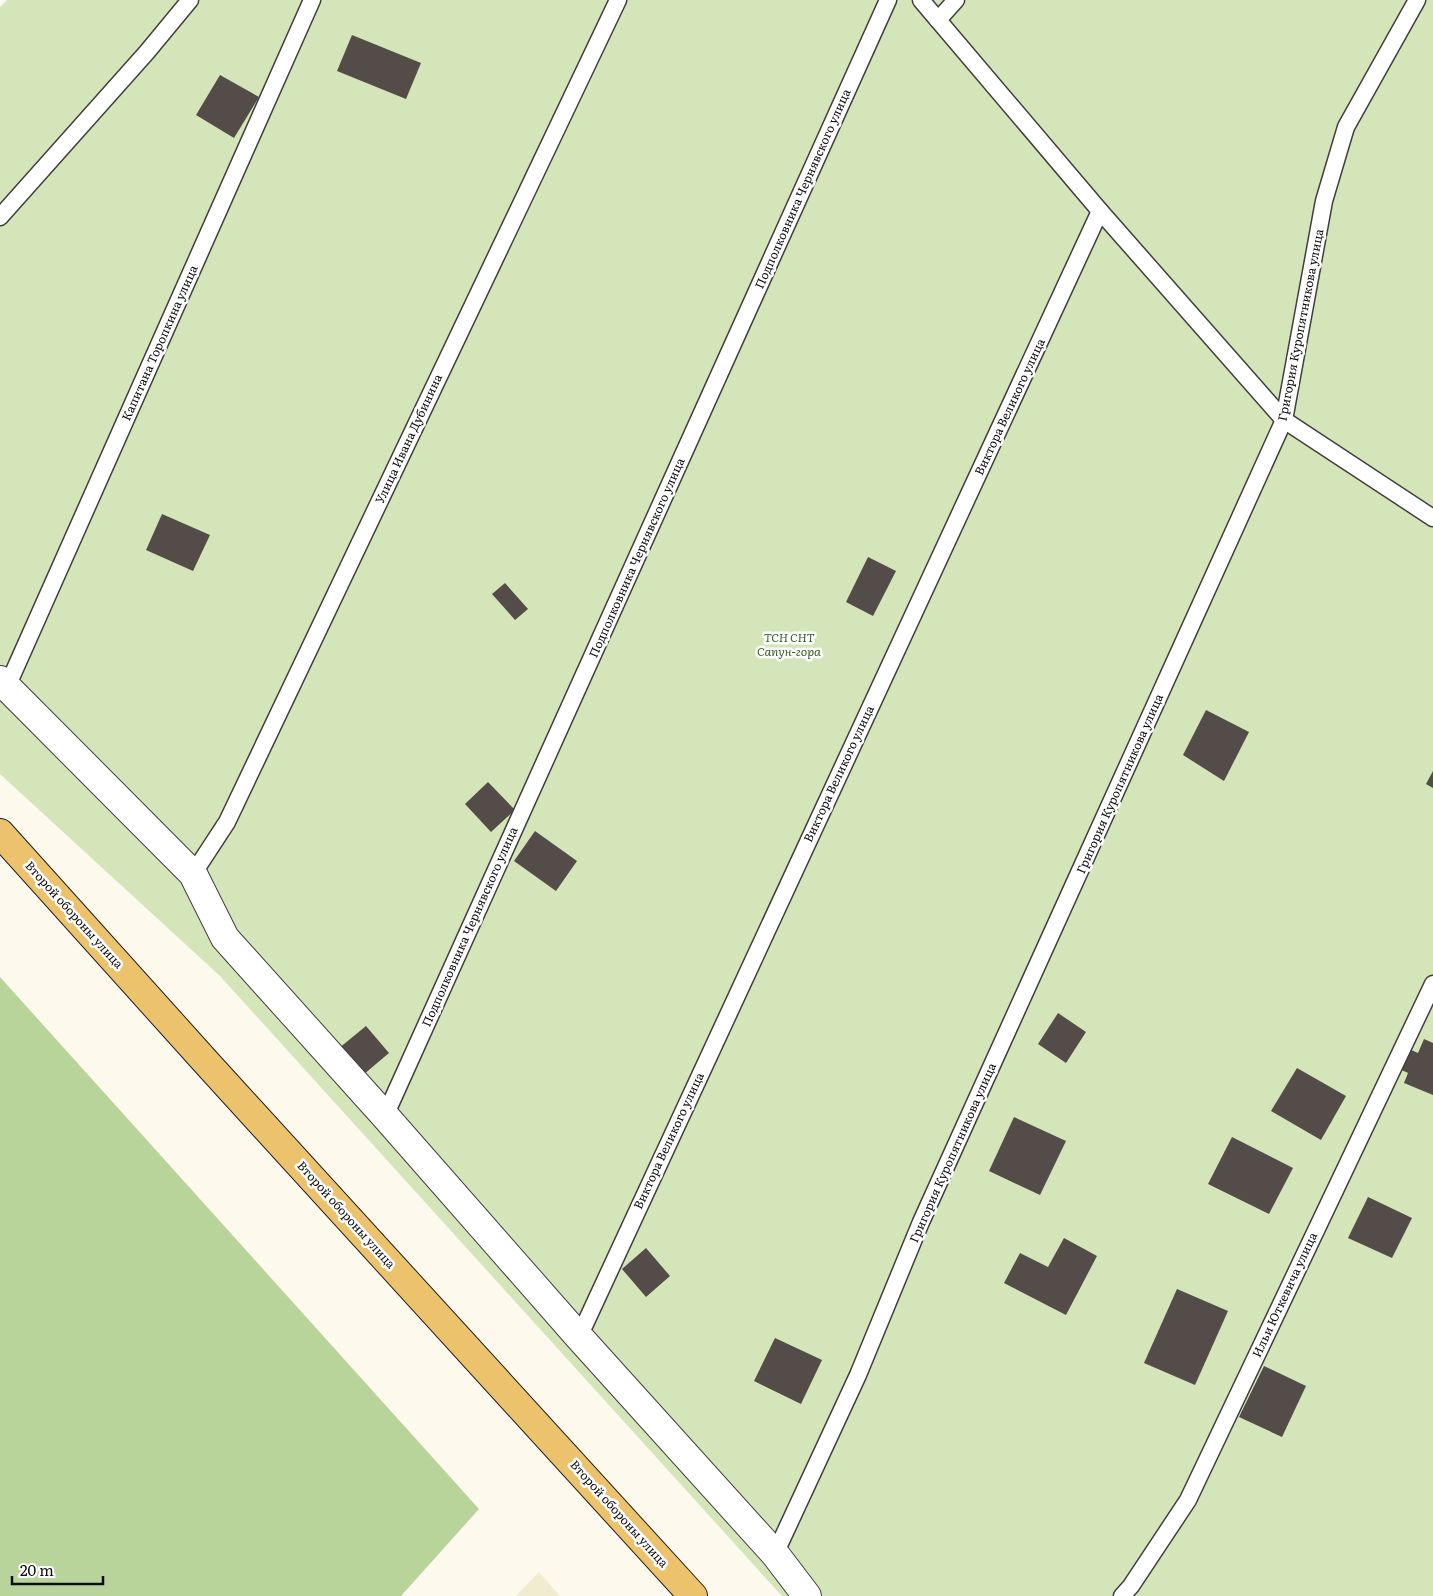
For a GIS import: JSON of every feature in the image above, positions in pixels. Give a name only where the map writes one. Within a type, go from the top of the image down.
[{"type":"main road","name":"Второй обороны улица","points":[[0,833],[205,1062],[693,1596]]},
{"type":"street","points":[[3,683],[193,874],[224,938],[775,1554],[807,1596]]},
{"type":"lane","points":[[0,217],[147,52],[190,0]]},
{"type":"lane","name":"Капитана Торопкина улица","points":[[3,683],[312,0]]},
{"type":"lane","name":"Улица Ивана Дубинина","points":[[193,874],[227,822],[618,0]]},
{"type":"lane","name":"Подполковника Чернявского улица","points":[[385,1116],[888,0]]},
{"type":"lane","points":[[921,0],[1100,211],[1284,420],[1433,518]]},
{"type":"lane","points":[[938,20],[956,0]]},
{"type":"lane","name":"Григория Куропятникова улица","points":[[775,1554],[858,1375],[922,1222],[1284,420],[1324,201],[1346,128],[1417,0]]},
{"type":"lane","name":"Виктора Великого улица","points":[[579,1337],[1100,211]]},
{"type":"lane","name":"Ильи Юткевича улица","points":[[1122,1596],[1131,1586],[1188,1500],[1433,984]]},
{"type":"shaded area","points":[[539,1572],[560,1596],[516,1596]]},
{"type":"green space","name":"ТСН СНТ Сапун-гора","points":[[7,0],[1433,0],[1433,1596],[782,1596],[220,976],[0,774],[0,7]]},
{"type":"green space","points":[[0,977],[479,1509],[401,1596],[0,1596]]},
{"type":"building","points":[[352,35],[421,63],[406,99],[337,71]]},
{"type":"building","points":[[220,75],[259,97],[234,138],[196,115]]},
{"type":"building","points":[[162,514],[210,535],[193,571],[146,550]]},
{"type":"building","points":[[868,557],[896,571],[873,616],[846,602]]},
{"type":"building","points":[[505,583],[528,609],[515,620],[492,594]]},
{"type":"building","points":[[1206,710],[1249,732],[1224,781],[1183,755]]},
{"type":"building","points":[[1433,771],[1433,788],[1426,784]]},
{"type":"building","points":[[488,782],[515,810],[491,832],[465,804]]},
{"type":"building","points":[[535,831],[577,861],[556,891],[514,861]]},
{"type":"building","points":[[1058,1013],[1086,1032],[1066,1063],[1038,1044]]},
{"type":"building","points":[[366,1026],[389,1053],[357,1080],[333,1053]]},
{"type":"building","points":[[1424,1039],[1433,1043],[1433,1095],[1404,1083],[1408,1073],[1393,1066],[1402,1046],[1418,1053]]},
{"type":"building","points":[[1297,1068],[1346,1096],[1321,1140],[1271,1111]]},
{"type":"building","points":[[1014,1117],[1066,1141],[1040,1195],[989,1171]]},
{"type":"building","points":[[1232,1137],[1293,1168],[1269,1214],[1208,1184]]},
{"type":"building","points":[[1368,1197],[1412,1218],[1392,1258],[1348,1238]]},
{"type":"building","points":[[1064,1238],[1097,1256],[1066,1315],[1004,1283],[1020,1253],[1048,1267]]},
{"type":"building","points":[[646,1248],[670,1276],[646,1297],[622,1269]]},
{"type":"building","points":[[1177,1289],[1228,1311],[1195,1385],[1144,1363]]},
{"type":"building","points":[[775,1338],[822,1360],[801,1404],[754,1381]]},
{"type":"building","points":[[1264,1366],[1306,1386],[1282,1437],[1239,1417]]}]
